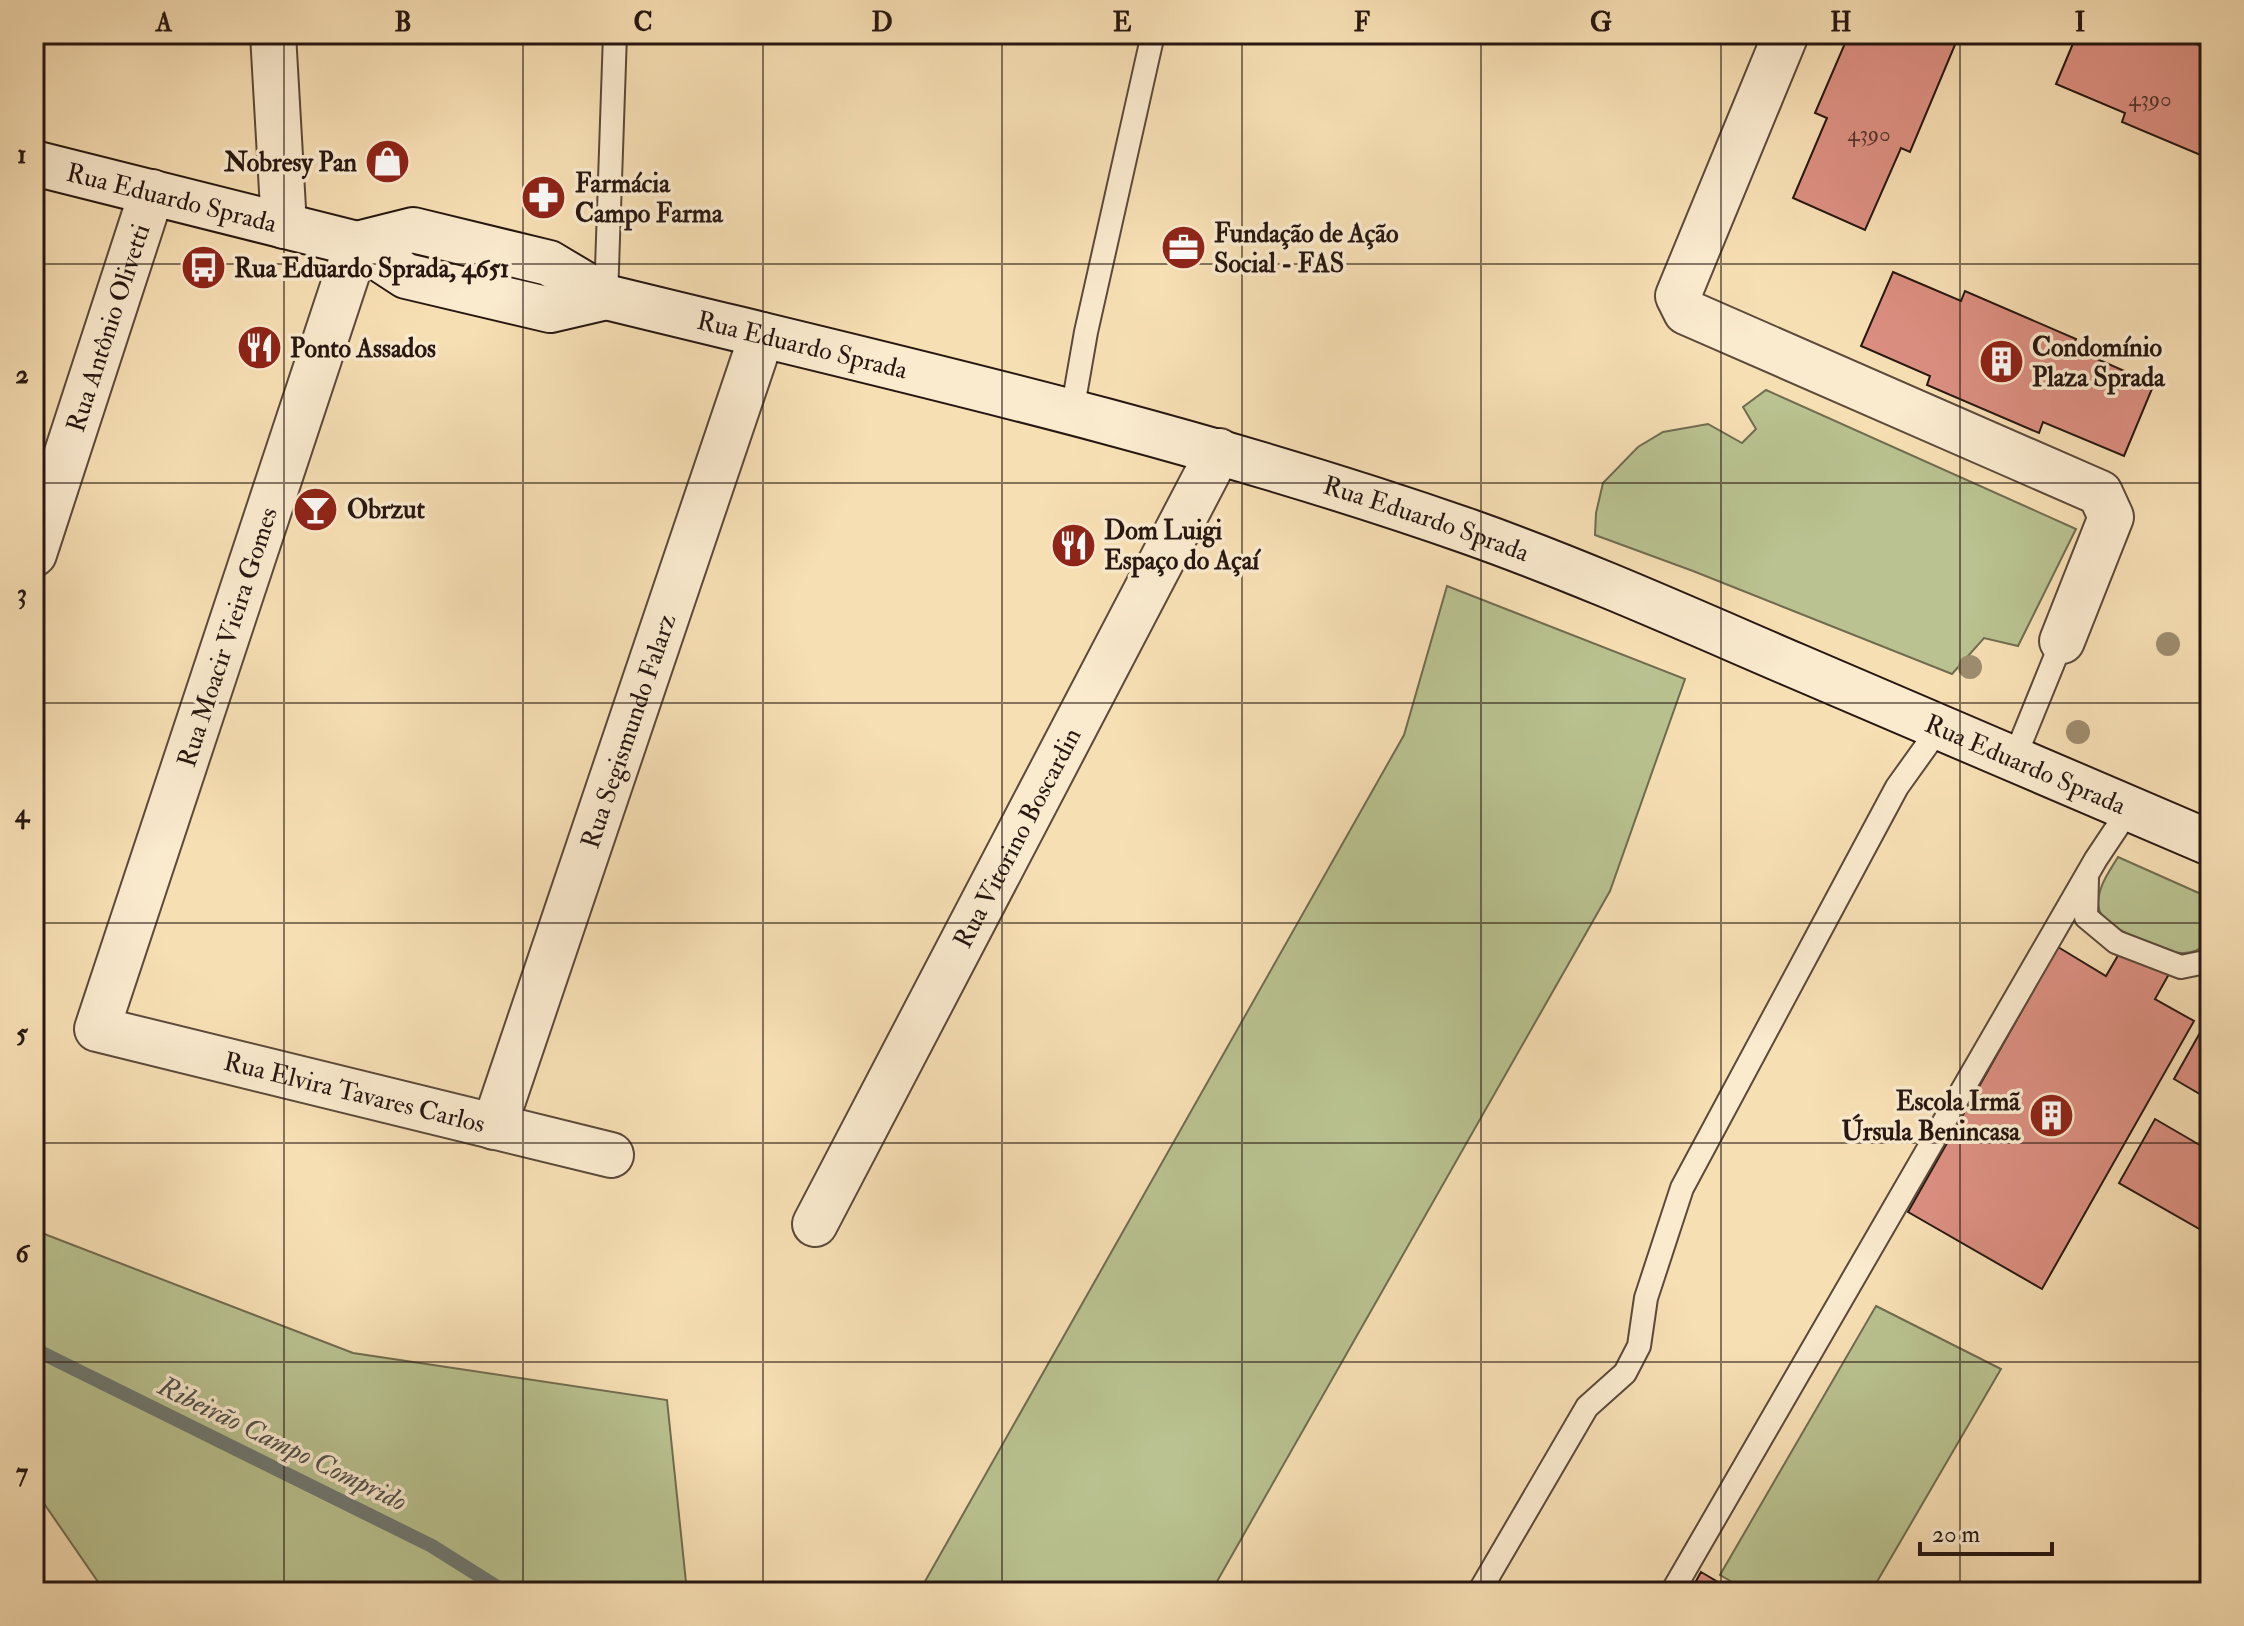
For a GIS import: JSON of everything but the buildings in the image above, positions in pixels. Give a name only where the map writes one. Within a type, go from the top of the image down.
[{"type":"street","points":[[273,34],[284,226]]},
{"type":"street","points":[[1786,34],[1678,296],[1686,312],[2100,493],[2111,517],[2062,641]]},
{"type":"street","name":"Rua Eduardo Sprada","points":[[34,163],[357,244],[406,276],[550,310],[606,297],[1072,412],[1219,451],[1366,496],[1571,570],[2210,843]]},
{"type":"street","name":"Rua Antônio Olivetti","points":[[34,554],[152,192]]},
{"type":"street","name":"Rua Moacir Vieira Gomes","points":[[97,1029],[357,244]]},
{"type":"street","name":"Rua Segismundo Falarz","points":[[494,1127],[762,335]]},
{"type":"street","name":"Rua Vitorino Boscardin","points":[[815,1224],[1219,451]]},
{"type":"street","name":"Rua Elvira Tavares Carlos","points":[[97,1029],[611,1155]]},
{"type":"lane","points":[[606,297],[615,34]]},
{"type":"lane","points":[[1072,412],[1086,332],[1153,34]]},
{"type":"lane","points":[[2014,759],[2062,641]]},
{"type":"lane","points":[[1479,1592],[1587,1407],[1625,1373],[1639,1346],[1646,1298],[1682,1188],[1897,787],[1940,727]]},
{"type":"lane","points":[[1672,1592],[2087,874],[2130,808]]},
{"type":"lane","points":[[2087,874],[2086,917],[2116,942],[2181,967],[2210,961]]},
{"type":"green space","points":[[1766,390],[2076,529],[2018,646],[1984,638],[1952,674],[1595,535],[1603,483],[1638,447],[1663,432],[1708,424],[1742,443],[1756,429],[1743,407]]},
{"type":"green space","points":[[1447,586],[1685,679],[1610,891],[1211,1592],[919,1592],[1404,735]]},
{"type":"green space","points":[[2118,857],[2210,898],[2210,939],[2192,952],[2176,952],[2136,938],[2111,924],[2103,916],[2098,902],[2104,882]]},
{"type":"green space","points":[[34,1230],[353,1353],[667,1400],[687,1592],[105,1592],[34,1489]]},
{"type":"green space","points":[[1876,1306],[2001,1369],[1871,1592],[1749,1592],[1720,1575]]},
{"type":"waterway","name":"Ribeirão Campo Comprido","points":[[34,1349],[432,1546],[505,1592]]},
{"type":"place","name":"Nobresy Pan","points":[[388,162]]},
{"type":"place","name":"Farmácia Campo Farma","points":[[544,198]]},
{"type":"place","name":"Fundação de Ação Social - FAS","points":[[1183,248]]},
{"type":"place","name":"Rua Eduardo Sprada, 4651","points":[[203,268]]},
{"type":"place","name":"Ponto Assados","points":[[259,348]]},
{"type":"place","name":"Condomínio Plaza Sprada","points":[[2001,362]]},
{"type":"place","name":"Obrzut","points":[[316,509]]},
{"type":"place","name":"Dom Luigi Espaço do Açaí","points":[[1073,545]]},
{"type":"place","name":"Escola Irmã Úrsula Benincasa","points":[[2051,1116]]}]
